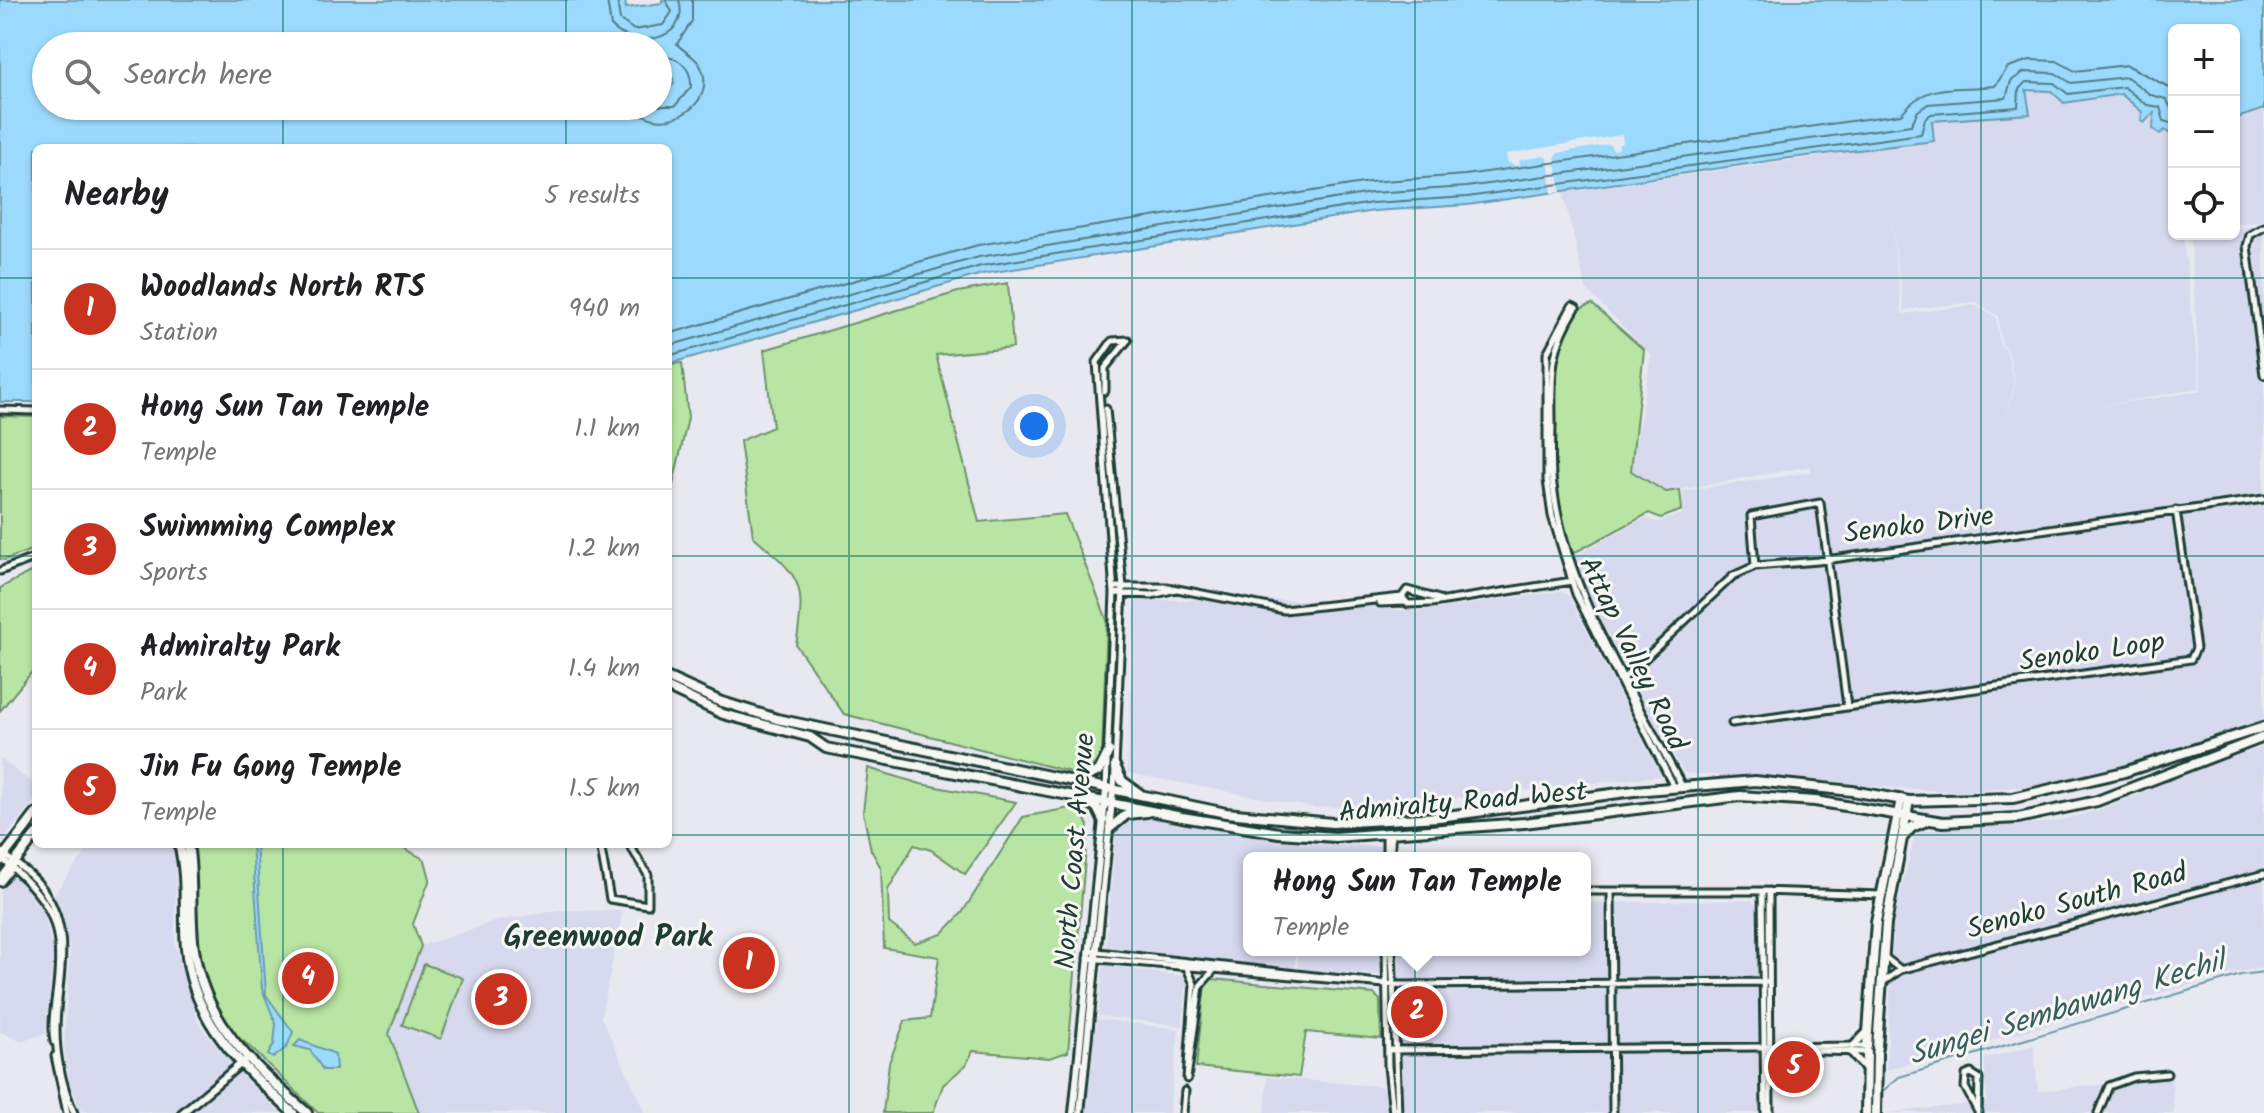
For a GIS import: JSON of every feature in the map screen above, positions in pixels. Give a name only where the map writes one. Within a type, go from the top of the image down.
[{"type":"main road","name":"Admiralty Road West","points":[[672,680],[759,715],[1143,797],[1279,820],[1332,823],[1472,813],[1678,786],[1757,781],[1905,800],[1976,801],[2037,795],[2124,772],[2264,727]]},
{"type":"main road","name":"Admiralty Road West","points":[[672,690],[723,714],[810,737],[826,748],[1156,812],[1279,833],[1335,837],[1599,815],[1740,796],[1815,801],[1930,820],[2006,819],[2073,807],[2264,737]]},
{"type":"main road","points":[[894,743],[913,751],[913,760],[906,762]]},
{"type":"main road","points":[[930,750],[923,751],[919,760],[930,767]]},
{"type":"main road","points":[[1072,782],[1099,771],[1109,751]]},
{"type":"main road","points":[[1115,766],[1122,781],[1143,797]]},
{"type":"main road","name":"North Coast Avenue","points":[[1080,1113],[1103,914],[1110,790]]},
{"type":"main road","points":[[1079,797],[1097,808],[1103,820]]},
{"type":"main road","points":[[1866,1113],[1866,1069],[1872,1050],[1882,955],[1905,800]]},
{"type":"main road","name":"North Coast Avenue","points":[[1073,1113],[1103,820],[1109,802]]},
{"type":"main road","points":[[1872,810],[1887,820],[1898,837]]},
{"type":"main road","points":[[1110,828],[1127,814],[1156,812]]},
{"type":"main road","points":[[1472,813],[1470,820],[1475,825]]},
{"type":"main road","points":[[1441,816],[1449,822],[1446,830]]},
{"type":"main road","points":[[1,857],[32,819]]},
{"type":"main road","points":[[1876,1113],[1868,1031],[1871,969],[1880,895],[1898,837],[1930,820]]},
{"type":"main road","points":[[0,881],[32,840]]},
{"type":"main road","points":[[179,848],[191,978],[214,1033],[293,1113]]},
{"type":"main road","points":[[188,848],[193,939],[199,976],[217,1021],[244,1062],[307,1113]]},
{"type":"main road","points":[[1866,1069],[1852,1049],[1868,1031]]},
{"type":"main road","points":[[182,1113],[244,1062]]},
{"type":"street","points":[[2264,227],[2255,231],[2247,242],[2264,375]]},
{"type":"street","points":[[2256,307],[2264,306]]},
{"type":"street","name":"Attap Valley Road","points":[[1574,307],[1547,353],[1547,480],[1576,594],[1623,679]]},
{"type":"street","name":"North Coast Avenue","points":[[1128,340],[1104,374],[1123,590],[1115,766],[1110,790],[1114,590],[1097,362],[1112,341],[1128,340]]},
{"type":"street","points":[[0,410],[32,411]]},
{"type":"street","name":"Senoko Drive","points":[[1623,679],[1733,576],[1755,566],[2264,499]]},
{"type":"street","points":[[1755,566],[1751,516],[1820,503],[1847,706]]},
{"type":"street","name":"Senoko Loop","points":[[1732,723],[2191,659],[2196,648],[2176,510]]},
{"type":"street","points":[[0,571],[32,559]]},
{"type":"street","points":[[1114,590],[1176,589],[1277,610],[1403,600],[1432,603],[1439,599],[1573,581]]},
{"type":"street","name":"Attap Valley Road","points":[[1573,581],[1678,786]]},
{"type":"street","points":[[1555,584],[1576,594]]},
{"type":"street","points":[[1152,587],[1152,595]]},
{"type":"street","points":[[1123,590],[1152,595],[1176,589]]},
{"type":"street","points":[[1403,600],[1404,590],[1439,599]]},
{"type":"street","points":[[1389,834],[1389,852]]},
{"type":"street","points":[[601,848],[610,899],[648,905],[648,875],[631,848]]},
{"type":"street","points":[[1,857],[38,889],[49,906],[60,947],[56,1030],[64,1091],[74,1113]]},
{"type":"street","name":"Senoko South Road","points":[[1879,987],[1889,975],[1900,970],[2264,874]]},
{"type":"street","points":[[1591,891],[1765,891],[1891,896]]},
{"type":"street","points":[[1611,891],[1613,1111]]},
{"type":"street","points":[[1765,891],[1767,1113]]},
{"type":"street","points":[[1088,955],[1391,985]]},
{"type":"street","points":[[1882,955],[1900,970]]},
{"type":"street","points":[[1097,956],[1214,971],[1391,985],[1766,982]]},
{"type":"street","points":[[1389,956],[1396,1113]]},
{"type":"street","points":[[1187,968],[1194,984],[1187,1079],[1200,986],[1214,971]]},
{"type":"street","points":[[61,970],[52,1029],[67,1113]]},
{"type":"street","points":[[1391,1050],[1872,1050]]},
{"type":"street","points":[[1971,1073],[1979,1078],[1978,1112],[1965,1087],[1966,1075],[1971,1073]]},
{"type":"street","points":[[2098,1113],[2102,1096],[2120,1080],[2167,1074]]},
{"type":"street","points":[[1183,1113],[1185,1091]]},
{"type":"shaded area","points":[[2026,90],[2052,91],[2064,103],[2121,94],[2168,132],[2168,240],[2184,240],[2200,388],[2101,406],[2201,391],[2190,240],[2240,240],[2240,228],[2264,225],[2264,719],[2074,782],[1957,792],[1684,773],[1629,677],[1571,558],[1644,518],[1658,522],[1683,514],[1683,491],[1811,472],[1811,466],[1666,492],[1631,471],[1651,355],[1586,289],[1563,192],[1933,141],[1932,121],[2029,114]],"holes":[[[1891,219],[1904,310],[1976,302],[1998,316],[2001,343],[2008,350],[2015,386],[2004,420],[2014,386],[2007,351],[2000,345],[1996,317],[1975,305],[1902,314]]]},
{"type":"shaded area","points":[[2264,109],[2264,221],[2240,224],[2240,168],[2240,117]]},
{"type":"shaded area","points":[[1560,591],[1569,596],[1661,776],[1411,803],[1315,808],[1127,773],[1135,600],[1369,600],[1394,610],[1429,610]]},
{"type":"shaded area","points":[[2264,747],[2264,968],[2237,972],[1886,1070],[1894,919],[1914,838],[1921,831],[2054,822],[2102,809],[2223,759]]},
{"type":"shaded area","points":[[0,758],[32,783],[32,803],[2,842]]},
{"type":"shaded area","points":[[1139,814],[1301,840],[1301,844],[1381,846],[1382,852],[1243,852],[1243,956],[1296,956],[1295,969],[1106,947],[1116,828]]},
{"type":"shaded area","points":[[89,848],[173,848],[176,860],[175,943],[198,1023],[233,1066],[280,1113],[81,1111],[69,1081],[64,1045],[70,949],[62,913],[53,895]]},
{"type":"shaded area","points":[[16,877],[42,906],[54,953],[45,1034],[20,1041],[0,1032],[0,891],[10,878]]},
{"type":"shaded area","points":[[1751,900],[1757,906],[1759,1113],[1403,1113],[1398,956],[1591,956],[1591,903]]},
{"type":"shaded area","points":[[559,910],[623,911],[601,1017],[646,1113],[419,1113],[389,1034],[421,946],[496,921]]},
{"type":"shaded area","points":[[1298,956],[1383,956],[1383,975],[1298,972]]},
{"type":"shaded area","points":[[1103,965],[1183,976],[1187,980],[1183,1026],[1098,1016]]},
{"type":"shaded area","points":[[1097,1019],[1179,1029],[1169,1113],[1085,1113]]},
{"type":"shaded area","points":[[2034,1045],[2038,1091],[2172,1077],[2174,1113],[1886,1113],[1987,1102],[1984,1059]]},
{"type":"shaded area","points":[[1267,1077],[1389,1087],[1387,1113],[1265,1113]]},
{"type":"green space","points":[[1008,283],[1013,348],[936,355],[979,522],[1065,514],[1107,620],[1102,754],[1090,770],[1078,774],[844,714],[796,645],[801,607],[796,582],[781,561],[753,536],[740,441],[773,427],[764,350],[958,292]]},
{"type":"green space","points":[[1592,304],[1644,350],[1631,471],[1666,492],[1680,490],[1682,510],[1661,518],[1649,513],[1570,555],[1553,479],[1555,348],[1580,309]]},
{"type":"green space","points":[[682,363],[688,418],[672,489],[672,364]]},
{"type":"green space","points":[[0,416],[32,417],[32,550],[0,559]]},
{"type":"green space","points":[[32,571],[32,672],[0,711],[0,588]]},
{"type":"green space","points":[[868,768],[921,784],[1016,802],[965,874],[931,850],[914,845],[888,890],[889,923],[915,943],[942,934],[962,913],[1023,817],[1075,807],[1081,810],[1088,826],[1068,1052],[1049,1058],[973,1051],[966,1065],[943,1085],[933,1113],[883,1113],[889,1063],[905,1021],[930,1018],[939,957],[884,948],[881,868],[871,850],[863,812]]},
{"type":"green space","points":[[193,848],[404,848],[425,860],[430,879],[413,924],[421,946],[389,1034],[419,1113],[318,1113],[249,1046],[243,1041],[240,1043],[214,1007],[201,970]]},
{"type":"green space","points":[[424,964],[463,978],[441,1039],[402,1025]]},
{"type":"green space","points":[[1212,979],[1374,994],[1380,1000],[1381,1039],[1306,1032],[1299,1077],[1196,1067],[1205,984]]},
{"type":"water","points":[[0,0],[625,0],[626,8],[662,3],[662,0],[2264,0],[2264,109],[2240,117],[2240,24],[2168,24],[2168,132],[2165,130],[2160,134],[2153,129],[2154,112],[2144,123],[2141,121],[2142,112],[2121,94],[2064,103],[2051,91],[2026,90],[2030,114],[1932,121],[1934,141],[1782,159],[1467,205],[1374,211],[982,274],[672,363],[672,144],[32,144],[32,402],[0,402]]},
{"type":"water","points":[[252,848],[256,848],[266,995],[293,1032],[287,1047],[273,1058],[268,1055],[274,1044],[276,1024],[262,989]]},
{"type":"water","points":[[511,980],[526,986],[515,1016],[499,1011]]},
{"type":"water","points":[[300,1040],[335,1054],[336,1070],[323,1070],[310,1050],[294,1046]]},
{"type":"pier","points":[[1622,135],[1623,143],[1619,144],[1618,149],[1613,150],[1610,144],[1558,153],[1555,158],[1561,192],[1552,193],[1548,158],[1520,160],[1519,167],[1508,163],[1506,154]]},
{"type":"waterway","name":"Sungei Sembawang Kechil","points":[[1884,1090],[1899,1077],[2241,975],[2264,972]]},
{"type":"place","name":"Woodlands North RTS","points":[[749,963]]},
{"type":"place","name":"Admiralty Park","points":[[308,978]]},
{"type":"place","name":"Swimming Complex","points":[[501,999]]},
{"type":"place","name":"Hong Sun Tan Temple","points":[[1417,1012]]},
{"type":"place","name":"Jin Fu Gong Temple","points":[[1794,1067]]},
{"type":"district","name":"Greenwood Park","points":[[608,938]]}]
